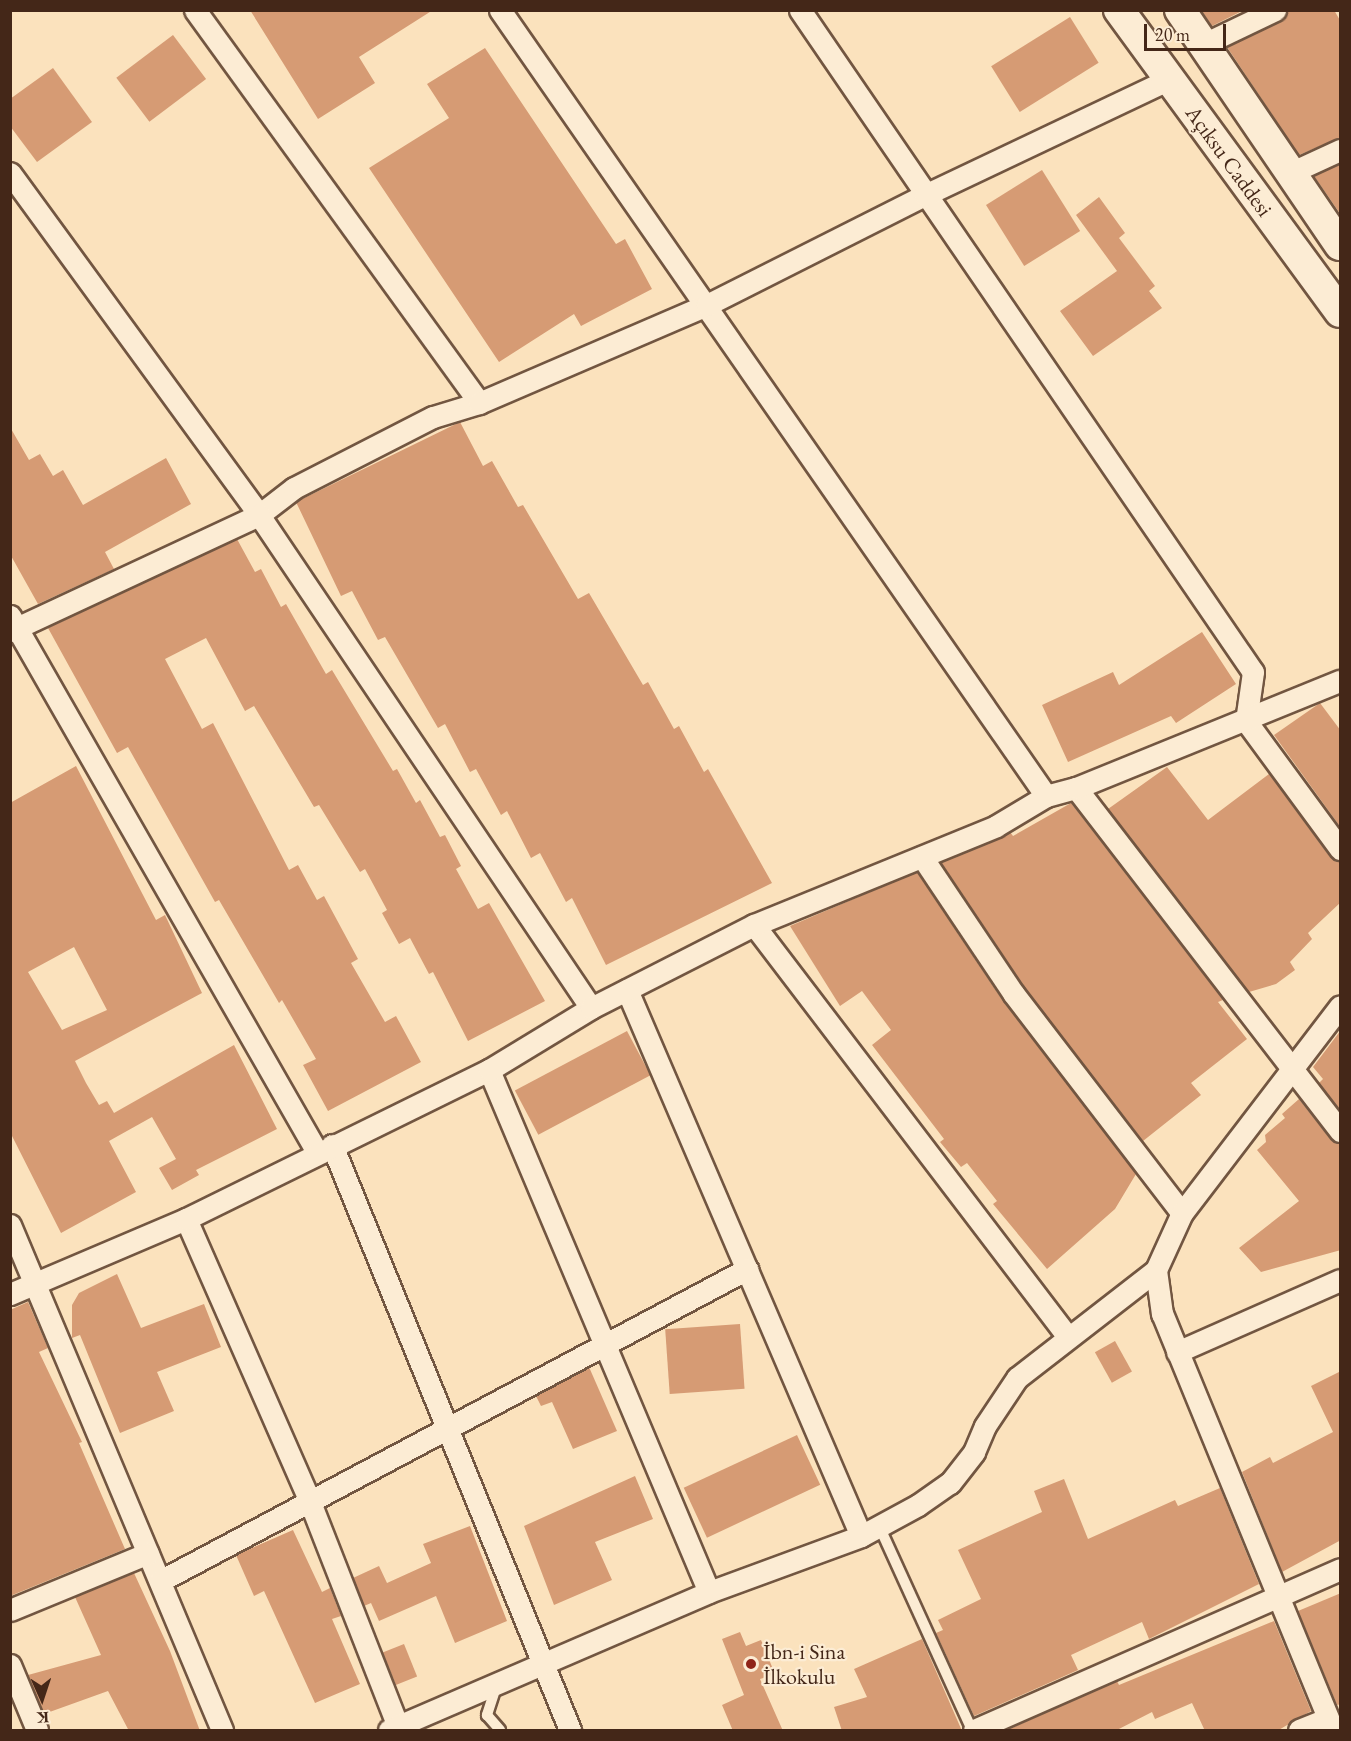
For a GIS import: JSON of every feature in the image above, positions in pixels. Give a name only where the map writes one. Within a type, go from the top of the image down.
[{"type":"main road","name":"Açıksu Caddesi","points":[[1119,10],[1341,312]]},
{"type":"main road","name":"Açıksu Caddesi","points":[[1180,10],[1341,245]]},
{"type":"street","points":[[195,10],[479,403]]},
{"type":"street","points":[[500,10],[1046,796]]},
{"type":"street","points":[[800,10],[1253,672],[1246,721],[1341,849]]},
{"type":"street","points":[[1202,45],[1275,10]]},
{"type":"street","points":[[570,1731],[448,1426],[324,1149],[13,625],[259,515],[294,488],[433,417],[479,403],[707,305],[925,195],[1169,79]]},
{"type":"street","points":[[1290,173],[1341,150]]},
{"type":"street","points":[[10,173],[259,515],[591,1008]]},
{"type":"street","points":[[10,1294],[36,1285],[186,1219],[324,1149],[489,1070],[591,1008],[754,926],[996,826],[1046,796],[1076,788],[1341,681]]},
{"type":"street","points":[[1076,788],[1341,1131]]},
{"type":"street","points":[[922,857],[1013,993],[1182,1213]]},
{"type":"street","points":[[754,926],[1068,1337]]},
{"type":"street","points":[[627,990],[861,1536]]},
{"type":"street","points":[[186,1219],[310,1502],[394,1729],[543,1661],[709,1592],[880,1528],[950,1483],[974,1452],[985,1426],[1017,1378],[1156,1270],[1182,1213],[1341,1006]]},
{"type":"street","points":[[489,1070],[709,1592]]},
{"type":"street","points":[[10,1225],[222,1731]]},
{"type":"street","points":[[160,1581],[747,1269]]},
{"type":"street","points":[[1156,1270],[1162,1314],[1331,1724],[1299,1731]]},
{"type":"street","points":[[1177,1352],[1341,1280]]},
{"type":"street","points":[[10,1610],[148,1554]]},
{"type":"street","points":[[973,1731],[1279,1594],[1341,1569]]},
{"type":"street","points":[[10,1665],[38,1731]]},
{"type":"lane","points":[[880,1528],[973,1731]]},
{"type":"lane","points":[[497,1683],[487,1715],[500,1731]]},
{"type":"building","points":[[250,10],[433,10],[359,57],[375,83],[318,119]]},
{"type":"building","points":[[1201,10],[1244,10],[1212,26]]},
{"type":"building","points":[[1288,10],[1334,10],[1341,22],[1341,137],[1299,155],[1227,47],[1281,21]]},
{"type":"building","points":[[1070,17],[1099,63],[1020,112],[991,66]]},
{"type":"building","points":[[173,35],[206,79],[149,122],[116,78]]},
{"type":"building","points":[[485,48],[616,244],[625,239],[652,289],[581,326],[574,314],[499,362],[369,168],[449,118],[427,84]]},
{"type":"building","points":[[53,68],[92,122],[37,162],[10,126],[10,99]]},
{"type":"building","points":[[1341,164],[1341,215],[1314,176]]},
{"type":"building","points":[[1042,170],[1080,231],[1024,266],[986,205]]},
{"type":"building","points":[[1099,197],[1125,233],[1119,238],[1155,286],[1149,291],[1162,308],[1093,356],[1060,311],[1117,271],[1076,215]]},
{"type":"building","points":[[460,422],[483,466],[492,461],[518,507],[523,505],[578,599],[589,593],[643,685],[648,682],[674,729],[679,726],[704,772],[708,769],[772,883],[606,965],[572,898],[566,902],[540,853],[531,858],[507,811],[501,815],[476,769],[470,772],[445,724],[438,728],[385,637],[378,640],[352,591],[341,596],[296,502]]},
{"type":"building","points":[[10,427],[29,460],[40,454],[53,476],[63,470],[83,505],[166,458],[191,504],[105,552],[114,569],[38,604],[10,554]]},
{"type":"building","points":[[237,539],[255,572],[261,569],[281,607],[286,604],[326,674],[332,670],[393,771],[397,769],[416,803],[420,800],[440,837],[445,835],[461,866],[456,869],[478,909],[489,903],[545,1001],[468,1041],[433,972],[429,974],[410,938],[399,944],[382,913],[387,910],[365,869],[360,872],[319,805],[314,807],[254,706],[245,711],[206,638],[165,659],[202,729],[213,723],[289,870],[298,865],[317,900],[324,896],[358,959],[351,963],[385,1022],[396,1016],[421,1062],[328,1111],[303,1065],[316,1059],[282,1000],[279,1003],[219,900],[215,902],[128,747],[117,753],[48,628]]},
{"type":"building","points":[[1202,632],[1236,684],[1176,723],[1171,716],[1068,762],[1042,705],[1113,672],[1119,685]]},
{"type":"building","points":[[1320,703],[1341,731],[1341,828],[1274,735]]},
{"type":"building","points":[[76,766],[156,920],[165,915],[202,993],[75,1061],[99,1105],[107,1101],[114,1113],[234,1045],[277,1129],[196,1170],[199,1175],[172,1190],[159,1168],[176,1159],[152,1117],[109,1141],[136,1192],[61,1233],[10,1132],[10,803]],"holes":[[[74,947],[107,1010],[62,1030],[28,972]]]},
{"type":"building","points":[[1167,767],[1208,820],[1269,774],[1330,857],[1341,862],[1341,902],[1308,933],[1312,939],[1290,962],[1295,970],[1276,984],[1249,992],[1108,809]]},
{"type":"building","points":[[1071,803],[1223,1000],[1218,1002],[1247,1039],[1191,1083],[1201,1095],[1143,1141],[1023,986],[941,863],[1010,832],[1013,836]]},
{"type":"building","points":[[917,872],[1003,1001],[1136,1174],[1115,1209],[1047,1269],[993,1204],[997,1201],[967,1163],[961,1167],[940,1142],[944,1139],[872,1045],[891,1030],[862,991],[840,1006],[790,926]]},
{"type":"building","points":[[1341,1030],[1341,1111],[1319,1083],[1323,1079],[1313,1067]]},
{"type":"building","points":[[627,1031],[650,1075],[538,1135],[515,1091]]},
{"type":"building","points":[[1299,1099],[1330,1139],[1341,1144],[1341,1250],[1261,1272],[1239,1248],[1299,1201],[1257,1150],[1266,1142],[1265,1135],[1285,1118],[1282,1114]]},
{"type":"building","points":[[117,1274],[141,1328],[204,1304],[221,1347],[157,1372],[174,1411],[120,1433],[80,1335],[72,1338],[72,1305],[79,1293]]},
{"type":"building","points":[[28,1302],[48,1348],[39,1352],[82,1442],[79,1443],[125,1549],[10,1596],[10,1310]]},
{"type":"building","points":[[740,1324],[745,1389],[670,1394],[665,1329]]},
{"type":"building","points":[[1115,1341],[1132,1372],[1112,1383],[1095,1352]]},
{"type":"building","points":[[589,1367],[617,1431],[573,1449],[552,1402],[541,1406],[536,1396]]},
{"type":"building","points":[[1341,1371],[1341,1540],[1282,1572],[1242,1472],[1270,1457],[1273,1463],[1333,1432],[1311,1386]]},
{"type":"building","points":[[797,1435],[820,1485],[707,1538],[684,1488]]},
{"type":"building","points":[[635,1476],[653,1519],[595,1542],[612,1580],[554,1605],[524,1526]]},
{"type":"building","points":[[1064,1479],[1088,1539],[1175,1500],[1178,1506],[1220,1488],[1259,1584],[1149,1639],[1142,1622],[1071,1655],[1078,1670],[974,1716],[936,1633],[943,1630],[938,1620],[981,1599],[958,1550],[1042,1512],[1034,1491]]},
{"type":"building","points":[[470,1526],[507,1621],[455,1643],[436,1596],[379,1621],[371,1603],[364,1606],[353,1578],[379,1566],[387,1583],[431,1563],[423,1544]]},
{"type":"building","points":[[293,1530],[322,1592],[330,1588],[341,1616],[332,1619],[360,1684],[315,1703],[264,1591],[254,1596],[236,1555]]},
{"type":"building","points":[[134,1573],[170,1651],[200,1731],[129,1731],[108,1691],[44,1714],[28,1675],[101,1655],[75,1597]]},
{"type":"building","points":[[1341,1593],[1341,1704],[1337,1705],[1298,1611]]},
{"type":"building","points":[[1274,1621],[1311,1711],[1277,1731],[1205,1731],[1192,1703],[1155,1719],[1152,1712],[1115,1731],[1005,1731],[1117,1681],[1119,1685]]},
{"type":"building","points":[[740,1632],[746,1646],[761,1640],[775,1674],[760,1679],[783,1731],[733,1731],[722,1705],[744,1695],[722,1639]]},
{"type":"building","points":[[922,1639],[962,1731],[842,1731],[834,1707],[867,1697],[854,1669]]},
{"type":"building","points":[[404,1644],[417,1676],[396,1685],[383,1653]]},
{"type":"place","name":"İbn-i Sina İlkokulu","points":[[751,1664]]}]
